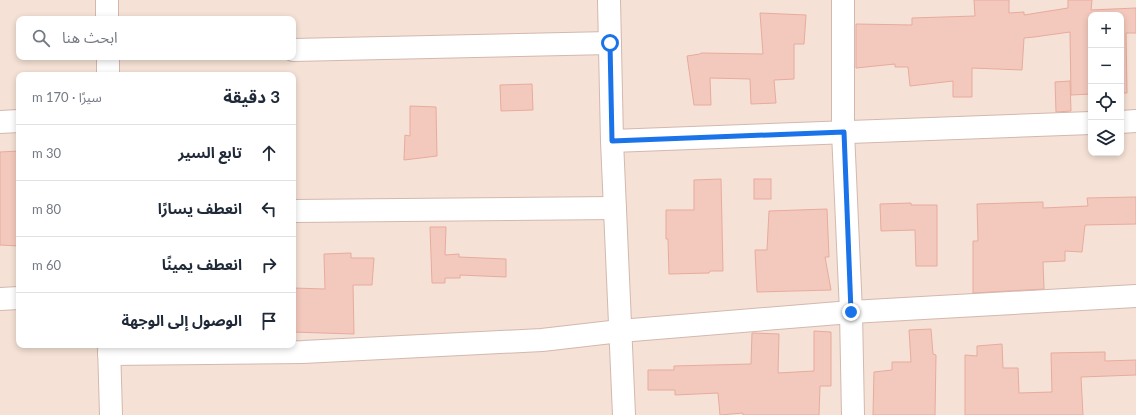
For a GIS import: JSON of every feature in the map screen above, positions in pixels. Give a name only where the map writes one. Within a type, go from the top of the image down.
[{"type":"street","points":[[107,0],[107,16]]},
{"type":"street","points":[[609,0],[612,141],[624,415]]},
{"type":"street","points":[[843,0],[844,132],[851,312],[853,415]]},
{"type":"street","points":[[296,50],[610,43]]},
{"type":"street","points":[[108,60],[108,72]]},
{"type":"street","points":[[0,122],[16,121]]},
{"type":"street","points":[[1124,122],[1136,121]]},
{"type":"street","points":[[612,141],[1088,123]]},
{"type":"street","points":[[296,211],[615,208]]},
{"type":"street","points":[[110,415],[110,350],[303,352],[542,340],[620,331],[851,312],[1136,296]]},
{"type":"street","points":[[0,299],[16,298]]},
{"type":"shaded area","points":[[0,0],[1136,0],[1136,415],[0,415]]},
{"type":"building","points":[[974,0],[1009,0],[1009,13],[1024,12],[1024,15],[1068,8],[1068,0],[1092,0],[1091,10],[1136,8],[1136,33],[1126,33],[1127,93],[1124,93],[1124,12],[1088,12],[1088,94],[1071,95],[1070,32],[1024,38],[1022,70],[972,68],[972,97],[953,97],[953,81],[910,86],[908,67],[895,67],[895,64],[856,68],[856,24],[912,25],[912,18],[975,16]]},
{"type":"building","points":[[760,13],[806,15],[804,44],[794,44],[794,79],[774,80],[776,103],[751,104],[750,79],[710,78],[711,105],[694,105],[687,56],[701,53],[763,54]]},
{"type":"building","points":[[1070,81],[1071,111],[1056,112],[1055,82]]},
{"type":"building","points":[[532,84],[533,110],[501,111],[500,85]]},
{"type":"building","points":[[410,106],[436,107],[437,156],[404,160],[405,135],[410,136]]},
{"type":"building","points":[[16,151],[16,246],[0,245],[0,152]]},
{"type":"building","points":[[721,179],[723,271],[710,271],[709,273],[669,274],[668,239],[666,239],[666,210],[694,210],[694,180]]},
{"type":"building","points":[[754,179],[771,179],[771,199],[754,199]]},
{"type":"building","points":[[1136,197],[1136,224],[1085,225],[1082,252],[1065,251],[1065,261],[1043,262],[1044,289],[973,293],[973,241],[978,241],[977,204],[1043,202],[1043,208],[1088,206],[1087,198]]},
{"type":"building","points":[[911,203],[911,205],[937,205],[937,266],[916,266],[915,230],[881,231],[880,204]]},
{"type":"building","points":[[827,209],[829,257],[825,257],[831,290],[757,292],[755,250],[767,250],[769,211]]},
{"type":"building","points":[[430,227],[446,227],[445,255],[459,254],[459,257],[506,259],[506,277],[460,275],[460,278],[445,278],[445,283],[432,283]]},
{"type":"building","points":[[351,253],[351,258],[374,258],[372,285],[353,285],[354,334],[296,332],[296,288],[325,289],[324,254]]},
{"type":"building","points":[[931,329],[933,354],[936,355],[935,415],[873,415],[874,372],[892,370],[892,362],[911,362],[909,330]]},
{"type":"building","points":[[814,331],[831,332],[831,386],[820,386],[819,415],[743,415],[743,413],[720,415],[718,393],[675,395],[675,390],[648,390],[648,370],[674,370],[674,366],[751,364],[752,333],[779,334],[778,373],[814,371]]},
{"type":"building","points":[[1002,344],[1003,368],[1018,368],[1019,393],[1052,392],[1051,353],[1105,352],[1105,361],[1136,360],[1136,375],[1081,377],[1083,415],[965,415],[965,355],[977,356],[977,346]]},
{"type":"route","points":[[610,43],[612,141],[844,132],[851,312]]}]
